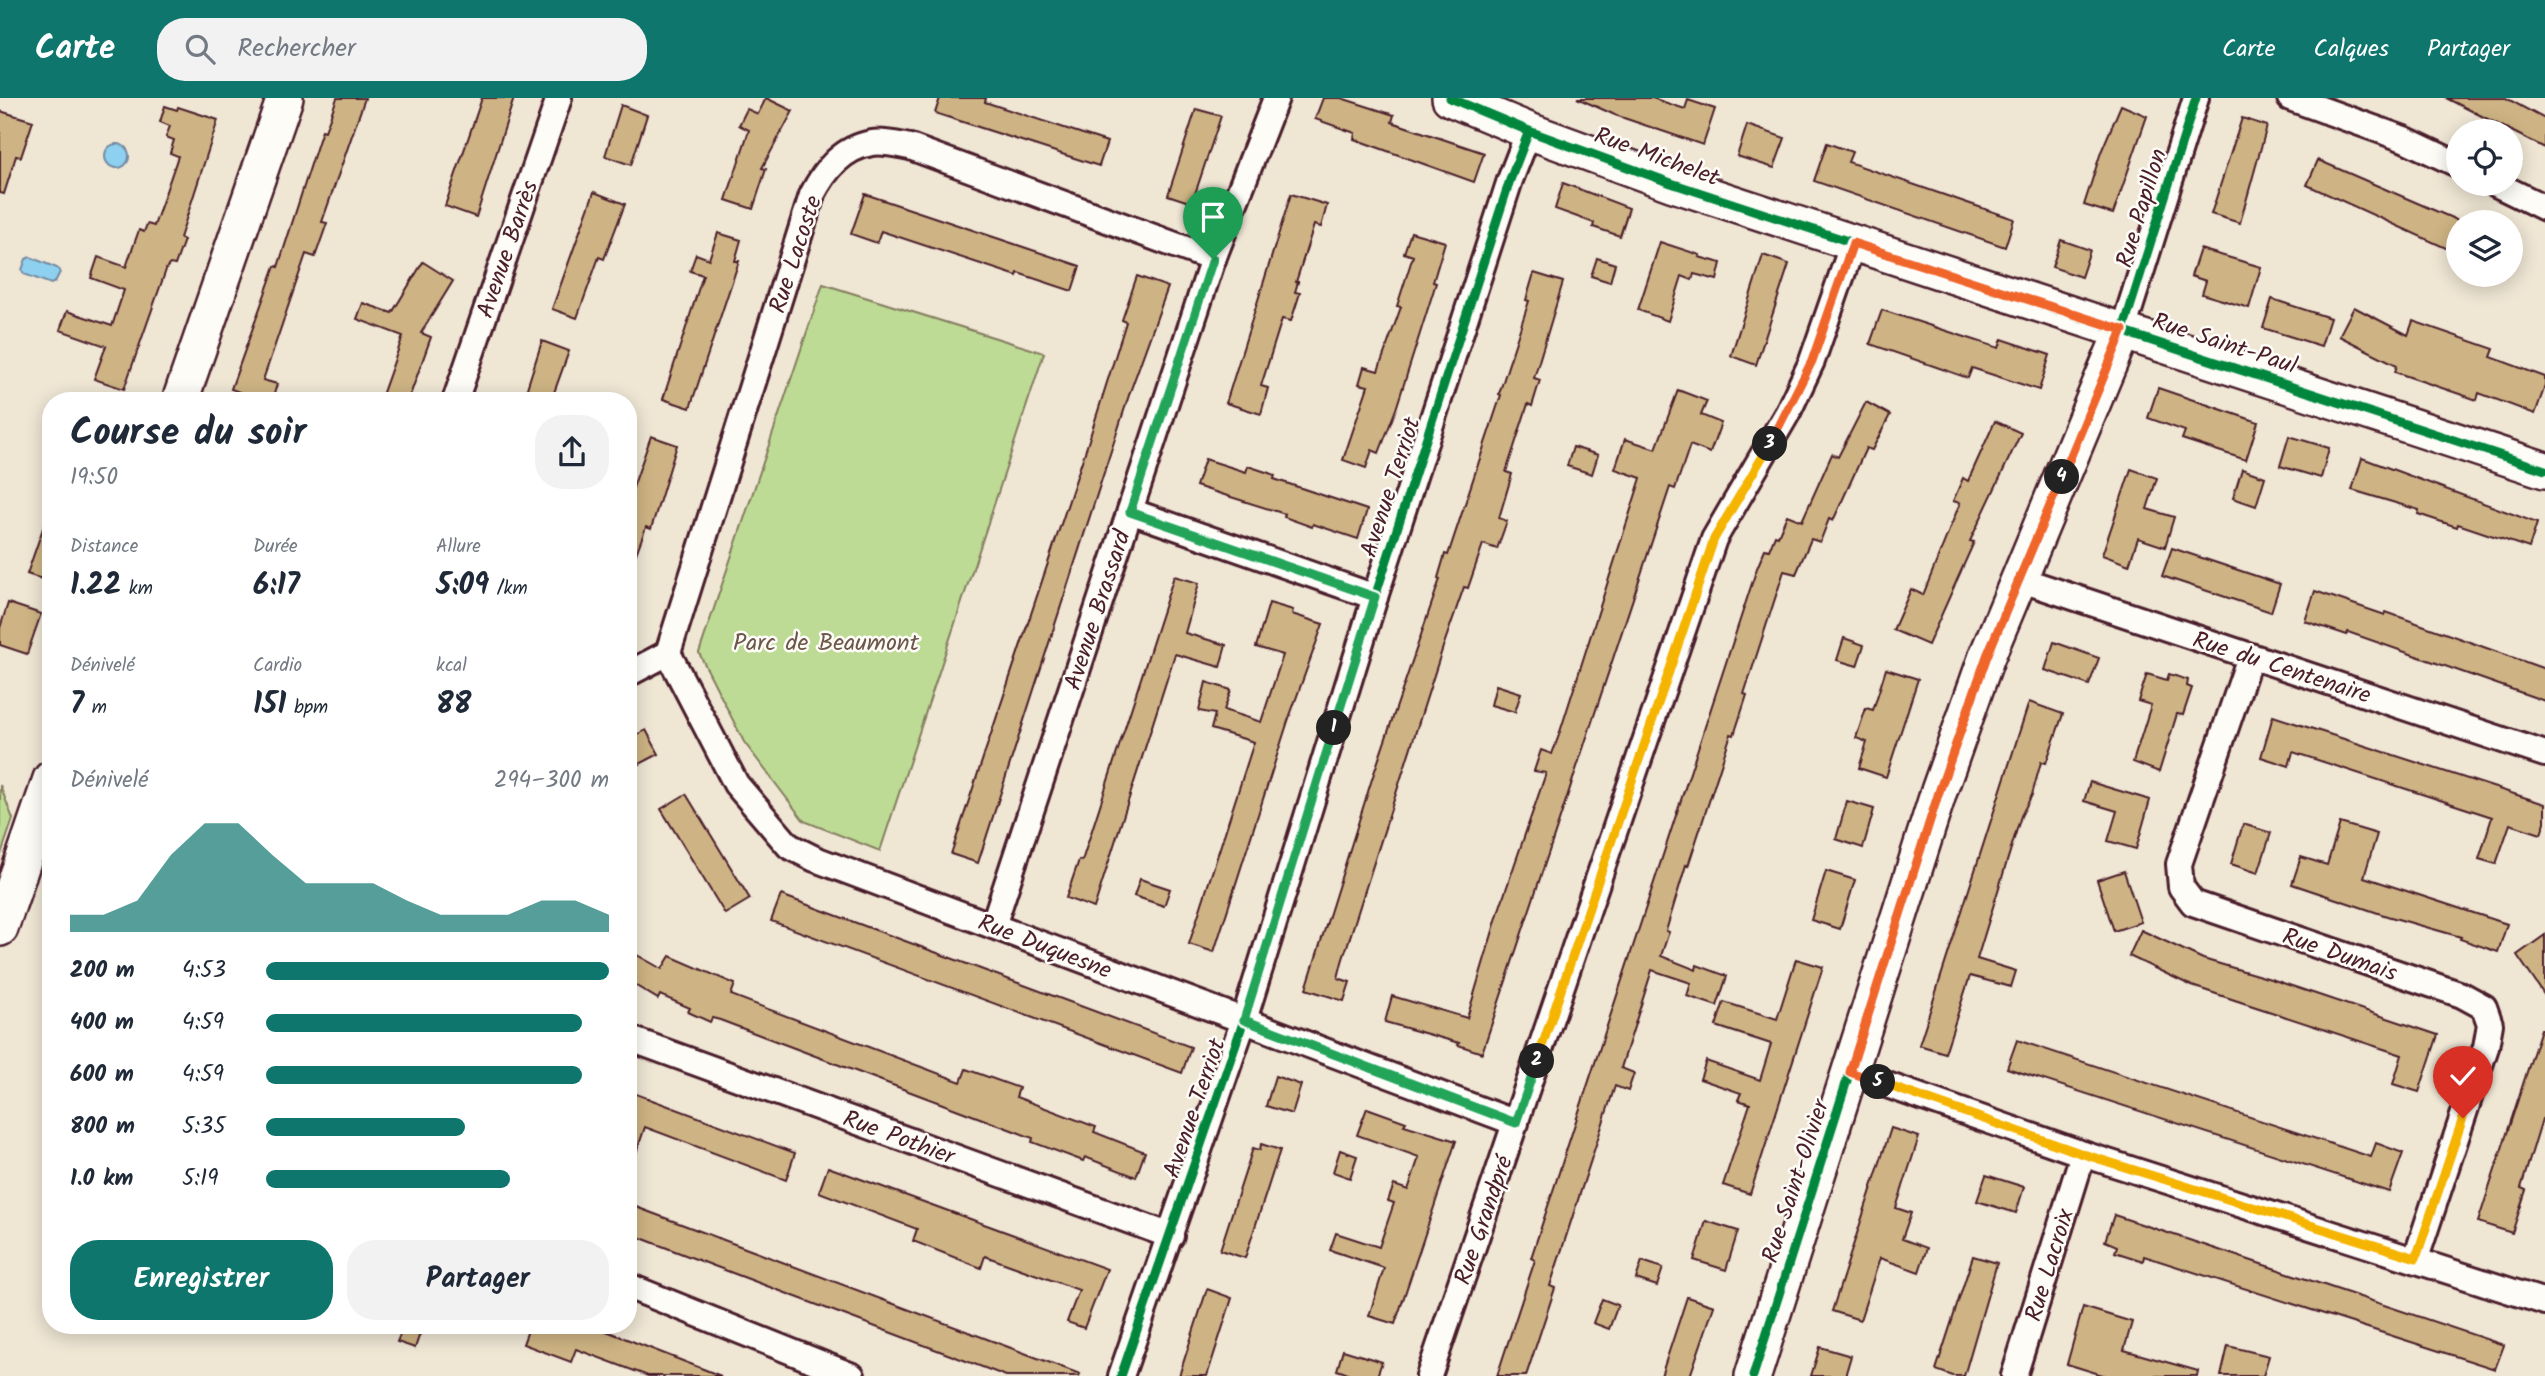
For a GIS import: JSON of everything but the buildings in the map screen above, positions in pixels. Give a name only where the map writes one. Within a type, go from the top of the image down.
[{"type":"street","points":[[183,392],[285,98]]},
{"type":"street","name":"Avenue Barrès","points":[[458,392],[559,98]]},
{"type":"street","name":"Avenue Brassard","points":[[993,926],[1213,259],[1276,98]]},
{"type":"street","name":"Rue Michelet","points":[[1450,98],[1529,131],[1671,183],[1853,243]]},
{"type":"street","name":"Rue Papillon","points":[[2123,330],[2196,98]]},
{"type":"street","points":[[2290,98],[2404,139],[2446,160]]},
{"type":"street","name":"Avenue Terriot","points":[[1121,1376],[1244,1020],[1375,597],[1510,180],[1529,131]]},
{"type":"street","name":"Rue Lacoste","points":[[668,653],[812,195],[833,162],[850,151],[873,142],[910,147],[1213,259]]},
{"type":"street","points":[[2520,196],[2545,208]]},
{"type":"street","name":"Rue Saint-Paul","points":[[1853,243],[2545,470]]},
{"type":"street","name":"Rue Grandpré","points":[[1429,1376],[1714,539],[1788,412],[1812,361],[1853,243]]},
{"type":"street","name":"Rue Saint-Olivier","points":[[1753,1376],[1939,792],[1987,656],[2123,330]]},
{"type":"street","points":[[1130,512],[1375,597]]},
{"type":"street","name":"Rue du Centenaire","points":[[2019,579],[2545,754]]},
{"type":"street","points":[[637,669],[668,653]]},
{"type":"street","name":"Rue Duquesne","points":[[668,653],[736,784],[789,846],[815,859],[1516,1123]]},
{"type":"street","name":"Rue Dumais","points":[[2250,657],[2179,864],[2181,887],[2193,903],[2462,995],[2484,1007],[2490,1024],[2486,1047],[2416,1258]]},
{"type":"street","points":[[0,928],[42,805]]},
{"type":"street","name":"Rue Pothier","points":[[637,1041],[1171,1236]]},
{"type":"street","points":[[1850,1072],[2083,1154],[2416,1258],[2545,1302]]},
{"type":"street","name":"Rue Lacroix","points":[[2014,1376],[2083,1154]]},
{"type":"street","points":[[637,1290],[852,1376]]},
{"type":"green space","name":"Parc de Beaumont","points":[[823,284],[1044,353],[880,851],[804,821],[744,742],[699,653]]},
{"type":"green space","points":[[0,785],[13,819],[0,857]]},
{"type":"water","points":[[117,144],[128,151],[129,156],[122,167],[117,168],[106,161],[105,156],[112,145]]},
{"type":"water","points":[[30,257],[57,268],[60,272],[55,282],[51,284],[24,274],[22,270],[26,259]]},
{"type":"cycle path","points":[[1450,98],[1529,131],[1671,183],[2545,470]]},
{"type":"cycle path","points":[[1753,1376],[1939,791],[1987,656],[2123,330],[2196,98]]},
{"type":"cycle path","points":[[1121,1376],[1244,1020],[1375,597],[1510,180],[1529,131]]},
{"type":"route","points":[[1213,259],[1130,512],[1375,597],[1244,1020],[1516,1123],[1714,539],[1788,412],[1812,361],[1853,243],[2123,330],[1987,656],[1939,792],[1850,1072],[2083,1154],[2416,1258],[2463,1118]]}]
